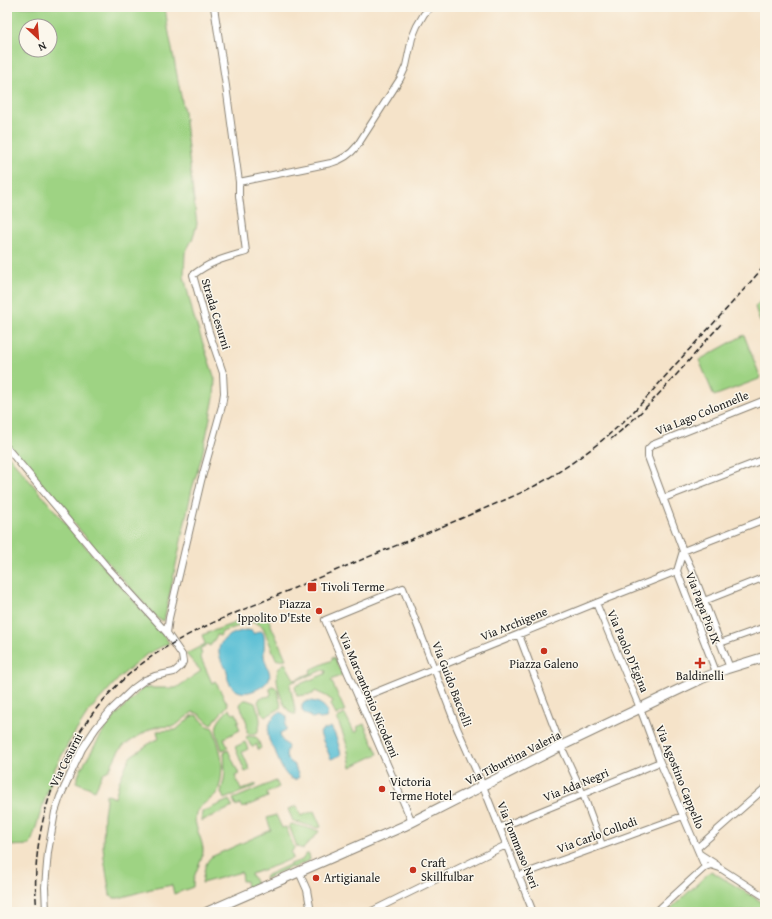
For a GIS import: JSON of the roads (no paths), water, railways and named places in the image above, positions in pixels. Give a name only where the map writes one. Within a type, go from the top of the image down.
[{"type":"main road","name":"Via Tiburtina Valeria","points":[[206,912],[412,822],[562,746],[716,672],[764,659]]},
{"type":"street","name":"Strada Cesurni","points":[[167,633],[169,618],[201,480],[222,406],[224,393],[224,373],[209,332],[193,274],[214,261],[246,252],[239,196],[239,182],[214,7]]},
{"type":"street","points":[[239,182],[331,163],[342,159],[352,152],[400,79],[406,66],[412,38],[417,26],[424,14],[431,7]]},
{"type":"street","name":"Via Lago Colonnelle","points":[[648,449],[652,445],[765,400]]},
{"type":"street","points":[[7,448],[106,566],[167,633]]},
{"type":"street","name":"Via Papa Pio IX","points":[[648,449],[648,457],[683,551],[691,567],[730,668]]},
{"type":"street","points":[[664,498],[765,459]]},
{"type":"street","points":[[683,551],[765,519]]},
{"type":"street","name":"Via Papa Pio IX","points":[[683,551],[677,571],[716,672]]},
{"type":"street","name":"Via Archigene","points":[[359,699],[677,571]]},
{"type":"street","points":[[704,601],[765,578]]},
{"type":"street","name":"Via Marcantonio Nicodemi","points":[[404,588],[325,620],[412,822]]},
{"type":"street","name":"Via Guido Baccelli","points":[[404,588],[457,728],[483,786]]},
{"type":"street","name":"Via Paolo D'Egina","points":[[596,603],[640,708]]},
{"type":"street","points":[[720,644],[765,627]]},
{"type":"street","name":"Via Cesurni","points":[[46,912],[45,878],[55,812],[60,797],[77,758],[104,717],[118,702],[140,683],[150,677],[174,672],[181,666],[183,662],[182,658],[167,633]]},
{"type":"street","points":[[519,634],[602,845]]},
{"type":"street","name":"Via Agostino Cappello","points":[[640,708],[660,762],[705,867]]},
{"type":"street","name":"Via Ada Negri","points":[[499,828],[660,762]]},
{"type":"street","name":"Via Tommaso Neri","points":[[483,786],[533,912]]},
{"type":"street","points":[[697,848],[765,788]]},
{"type":"street","name":"Via Carlo Collodi","points":[[518,876],[683,816]]},
{"type":"street","points":[[370,912],[506,845]]},
{"type":"street","points":[[700,854],[765,897]]},
{"type":"street","points":[[656,912],[705,867],[711,865],[720,868]]},
{"type":"street","points":[[299,872],[307,890],[311,912]]},
{"type":"water","points":[[247,630],[252,631],[254,634],[259,631],[263,634],[264,655],[270,676],[266,683],[261,687],[248,692],[239,692],[232,687],[229,682],[227,671],[219,651],[222,642],[226,638]]},
{"type":"water","points":[[307,701],[313,701],[324,706],[328,712],[326,718],[312,718],[304,713],[302,711],[302,704]]},
{"type":"water","points":[[280,712],[287,717],[285,724],[286,730],[280,733],[282,740],[288,747],[286,757],[294,764],[299,777],[297,779],[287,776],[270,742],[268,734],[269,725],[276,714]]},
{"type":"water","points":[[331,727],[337,740],[341,755],[331,759],[320,734],[321,731]]},
{"type":"railway","points":[[37,912],[36,875],[39,838],[48,802],[61,768],[78,735],[99,705],[125,678],[169,645],[201,628],[508,499],[557,473],[595,446],[630,415],[765,265]]},
{"type":"railway","points":[[611,439],[641,413],[721,324]]},
{"type":"place","name":"Tivoli Terme","points":[[312,587]]},
{"type":"place","name":"Piazza Ippolito D'Este","points":[[319,611]]},
{"type":"place","name":"Piazza Galeno","points":[[544,651]]},
{"type":"place","name":"Baldinelli","points":[[700,663]]},
{"type":"place","name":"Victoria Terme Hotel","points":[[382,789]]},
{"type":"place","name":"Craft Skillfulbar","points":[[413,870]]},
{"type":"place","name":"Artigianale","points":[[316,878]]}]
